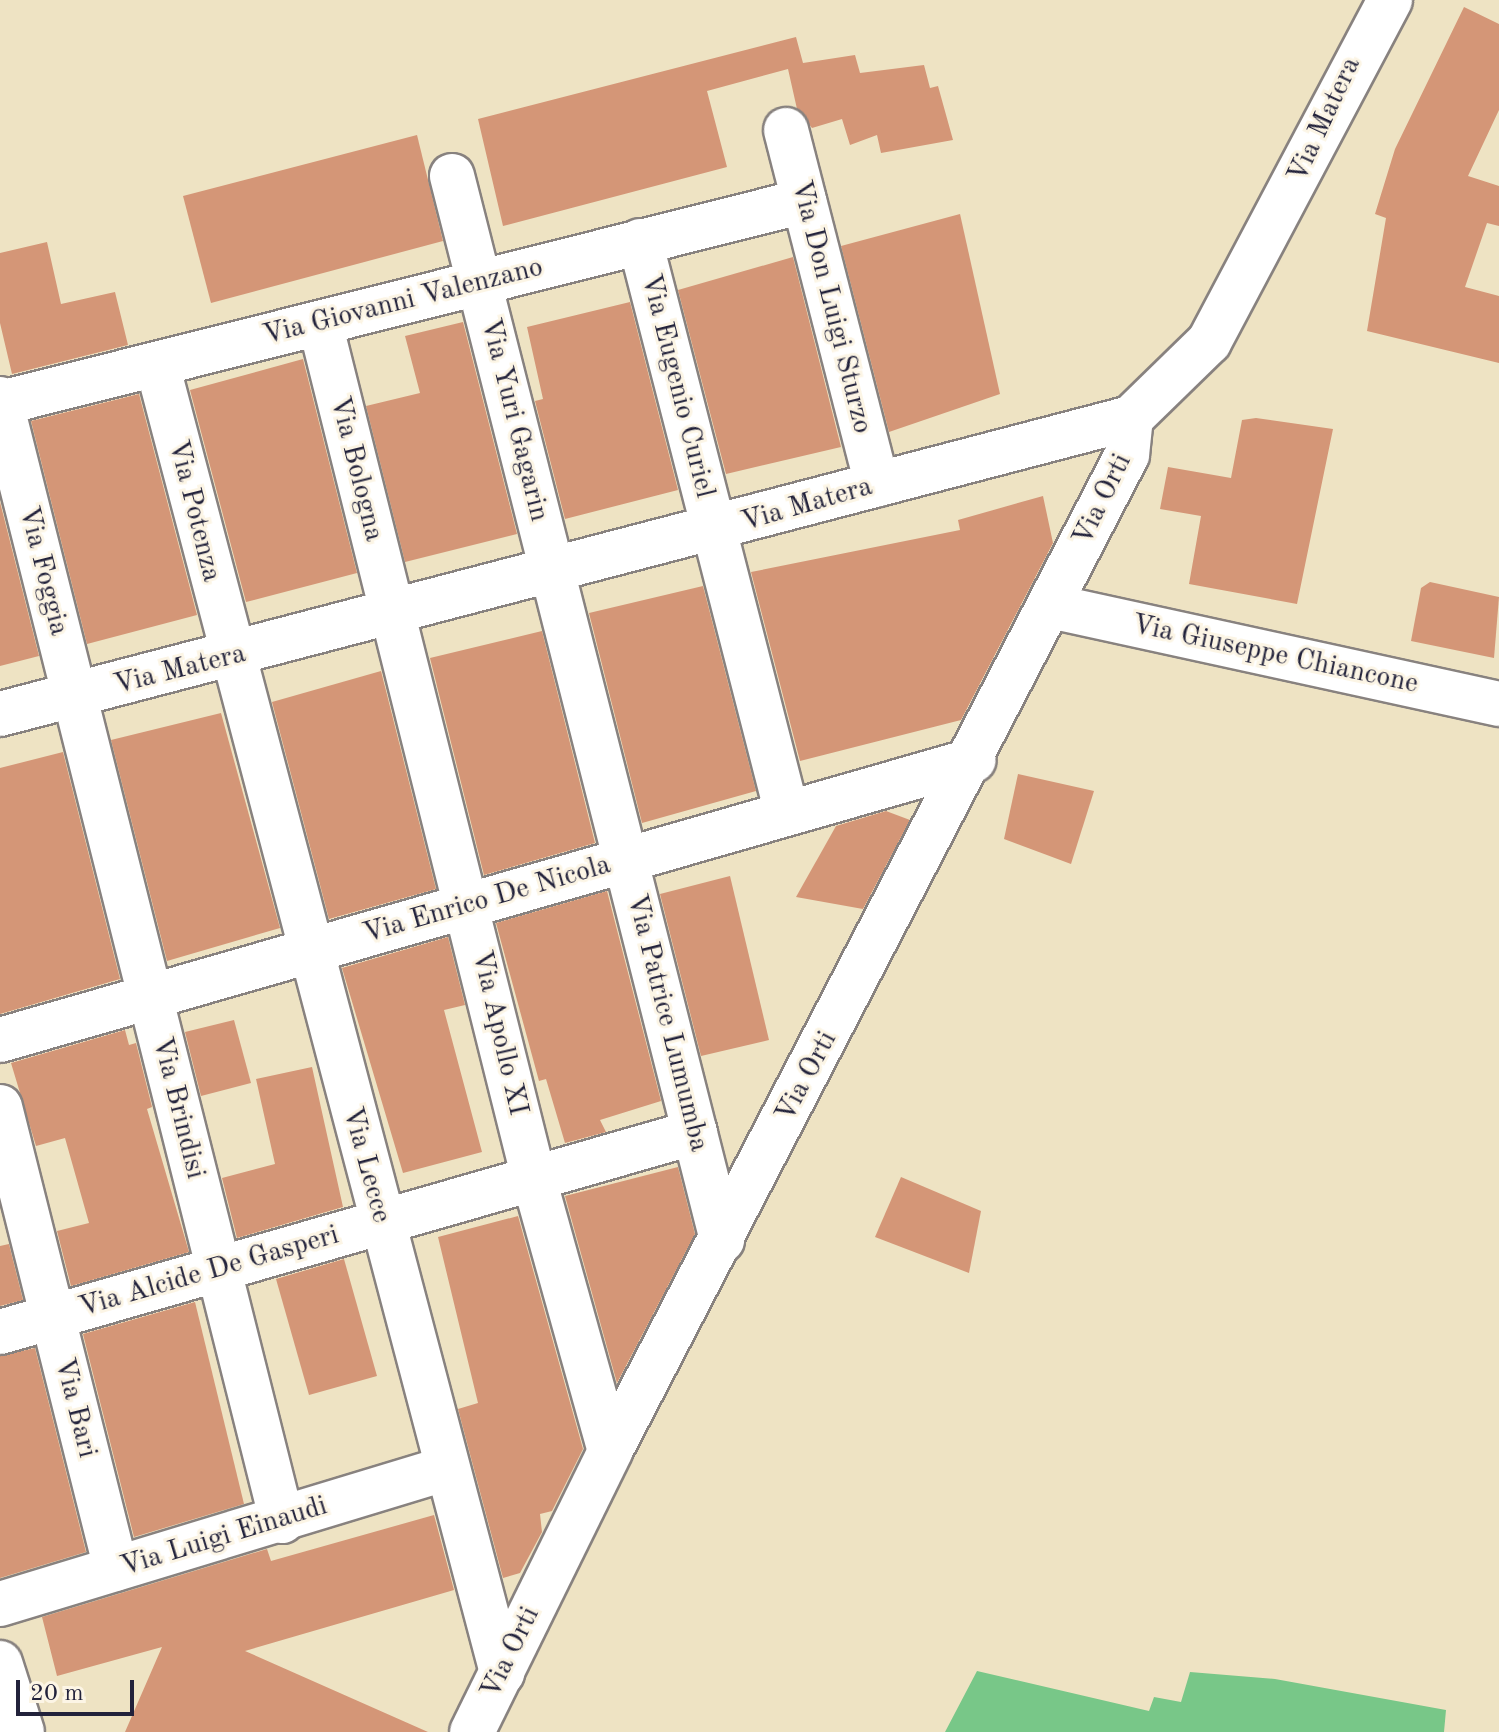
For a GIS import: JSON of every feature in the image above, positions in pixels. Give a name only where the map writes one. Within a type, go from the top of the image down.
[{"type":"street","name":"Via Matera","points":[[0,714],[714,531],[1131,418],[1209,342],[1390,0]]},
{"type":"street","name":"Via Don Luigi Sturzo","points":[[786,130],[877,485]]},
{"type":"street","name":"Via Yuri Gagarin","points":[[452,176],[553,572]]},
{"type":"street","name":"Via Giovanni Valenzano","points":[[1,401],[804,201]]},
{"type":"street","name":"Via Eugenio Curiel","points":[[640,241],[787,813]]},
{"type":"street","name":"Via Bologna","points":[[320,323],[393,614]]},
{"type":"street","name":"Via Potenza","points":[[157,364],[231,657]]},
{"type":"street","name":"Via Foggia","points":[[1,401],[75,696]]},
{"type":"street","name":"Via Orti","points":[[472,1732],[610,1451],[974,760],[1127,455],[1131,418]]},
{"type":"street","name":"Via Patrice Lumumba","points":[[553,572],[722,1240]]},
{"type":"street","name":"Via Giuseppe Chiancone","points":[[1050,606],[1499,704]]},
{"type":"street","name":"Via Apollo XI","points":[[393,614],[469,905],[534,1179],[610,1451]]},
{"type":"street","name":"Via Lecce","points":[[231,657],[502,1673]]},
{"type":"street","name":"Via Brindisi","points":[[75,696],[282,1521]]},
{"type":"street","name":"Via Enrico De Nicola","points":[[0,1040],[974,760]]},
{"type":"street","name":"Via Bari","points":[[0,1107],[116,1569]]},
{"type":"street","name":"Via Alcide De Gasperi","points":[[0,1332],[695,1132]]},
{"type":"street","name":"Via Luigi Einaudi","points":[[0,1604],[282,1521],[447,1468]]},
{"type":"street","points":[[0,1663],[22,1732]]},
{"type":"green space","points":[[977,1671],[1149,1711],[1154,1697],[1181,1702],[1190,1672],[1275,1679],[1446,1710],[1444,1732],[945,1732]]},
{"type":"building","points":[[1464,7],[1499,24],[1499,110],[1468,176],[1499,186],[1499,226],[1487,223],[1465,287],[1499,296],[1499,363],[1367,331],[1386,218],[1375,214],[1395,149]]},
{"type":"building","points":[[796,37],[803,63],[855,55],[860,73],[924,65],[930,88],[938,86],[953,140],[881,153],[877,135],[850,145],[842,119],[812,128],[797,109],[788,69],[707,91],[727,167],[503,226],[478,119]]},
{"type":"building","points":[[417,135],[443,241],[211,303],[183,196]]},
{"type":"building","points":[[960,214],[1000,394],[889,432],[841,246]]},
{"type":"building","points":[[47,242],[61,304],[115,292],[128,345],[12,374],[0,323],[0,253]]},
{"type":"building","points":[[793,257],[841,447],[726,474],[678,290]]},
{"type":"building","points":[[630,302],[678,490],[565,519],[535,401],[543,399],[527,327]]},
{"type":"building","points":[[463,322],[517,534],[405,562],[366,406],[420,393],[405,336]]},
{"type":"building","points":[[303,359],[357,573],[246,602],[190,390]]},
{"type":"building","points":[[139,394],[197,615],[87,644],[31,421]]},
{"type":"building","points":[[1256,418],[1333,429],[1297,604],[1189,584],[1201,516],[1160,509],[1168,467],[1231,478],[1242,420]]},
{"type":"building","points":[[1043,496],[1053,543],[961,720],[800,761],[751,572],[960,530],[958,520]]},
{"type":"building","points":[[0,502],[39,656],[0,666]]},
{"type":"building","points":[[1430,582],[1499,597],[1494,658],[1411,641],[1421,588]]},
{"type":"building","points":[[703,586],[756,791],[642,823],[589,613]]},
{"type":"building","points":[[542,631],[595,843],[484,875],[430,658]]},
{"type":"building","points":[[381,671],[436,889],[329,919],[272,702]]},
{"type":"building","points":[[221,713],[280,928],[167,961],[111,740]]},
{"type":"building","points":[[63,752],[120,979],[0,1014],[0,768]]},
{"type":"building","points":[[1018,774],[1094,791],[1071,864],[1004,839]]},
{"type":"building","points":[[886,811],[910,820],[863,909],[796,897],[836,826]]},
{"type":"building","points":[[730,876],[769,1040],[701,1056],[660,894]]},
{"type":"building","points":[[607,891],[661,1101],[600,1120],[606,1132],[565,1143],[546,1079],[539,1081],[496,923]]},
{"type":"building","points":[[448,937],[465,1005],[444,1010],[482,1152],[403,1173],[342,968]]},
{"type":"building","points":[[234,1020],[251,1083],[201,1096],[185,1032]]},
{"type":"building","points":[[125,1030],[129,1045],[136,1043],[152,1107],[147,1109],[189,1252],[71,1286],[57,1231],[89,1223],[65,1138],[36,1146],[11,1063]]},
{"type":"building","points":[[312,1067],[343,1207],[237,1238],[222,1178],[275,1164],[256,1079]]},
{"type":"building","points":[[678,1167],[695,1234],[617,1383],[565,1196]]},
{"type":"building","points":[[901,1177],[981,1211],[969,1273],[875,1237]]},
{"type":"building","points":[[518,1216],[583,1449],[552,1511],[540,1514],[542,1532],[520,1573],[503,1578],[458,1409],[478,1403],[438,1237]]},
{"type":"building","points":[[9,1244],[23,1300],[0,1306],[0,1246]]},
{"type":"building","points":[[344,1259],[377,1376],[309,1395],[276,1279]]},
{"type":"building","points":[[195,1302],[244,1504],[134,1537],[83,1334]]},
{"type":"building","points":[[35,1348],[86,1552],[0,1578],[0,1356]]},
{"type":"building","points":[[434,1515],[454,1590],[245,1651],[428,1732],[125,1732],[162,1647],[57,1676],[42,1617],[267,1549],[271,1561]]}]
